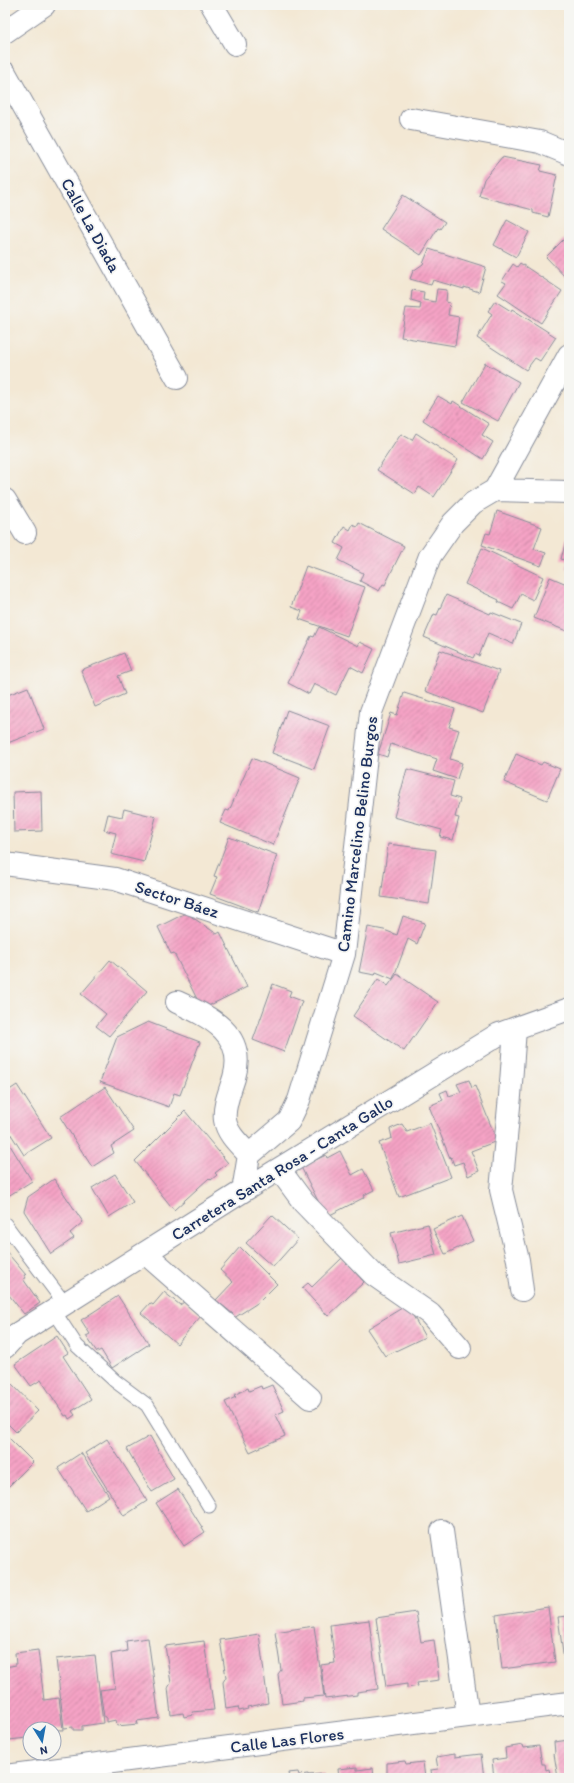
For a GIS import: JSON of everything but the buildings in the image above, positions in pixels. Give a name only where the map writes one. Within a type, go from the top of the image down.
[{"type":"street","points":[[5,32],[44,5]]},
{"type":"street","points":[[212,5],[235,44]]},
{"type":"street","name":"Calle La Diada","points":[[5,73],[177,378]]},
{"type":"street","points":[[411,119],[540,142],[569,154]]},
{"type":"street","points":[[569,355],[495,490],[569,492]]},
{"type":"street","name":"Camino Marcelino Belino Burgos","points":[[249,1155],[289,1121],[299,1100],[344,954],[371,712],[430,556],[453,523],[473,503],[495,490]]},
{"type":"street","points":[[5,500],[25,533]]},
{"type":"street","name":"Sector Báez","points":[[5,864],[115,879],[344,954]]},
{"type":"street","points":[[177,1002],[208,1016],[233,1040],[237,1058],[224,1120],[230,1134],[249,1155],[243,1191]]},
{"type":"street","name":"Carretera Santa Rosa - Canta Gallo","points":[[5,1347],[17,1334],[243,1191],[499,1034],[569,1009]]},
{"type":"street","points":[[515,1029],[510,1103],[501,1190],[518,1260],[522,1290]]},
{"type":"street","points":[[279,1169],[304,1203],[374,1275],[430,1314],[460,1348]]},
{"type":"street","points":[[145,1253],[310,1398]]},
{"type":"street","points":[[442,1531],[468,1716]]},
{"type":"street","name":"Calle Las Flores","points":[[5,1776],[569,1703]]},
{"type":"lane","points":[[5,1224],[59,1308],[77,1346],[115,1381],[147,1405],[209,1506]]}]
